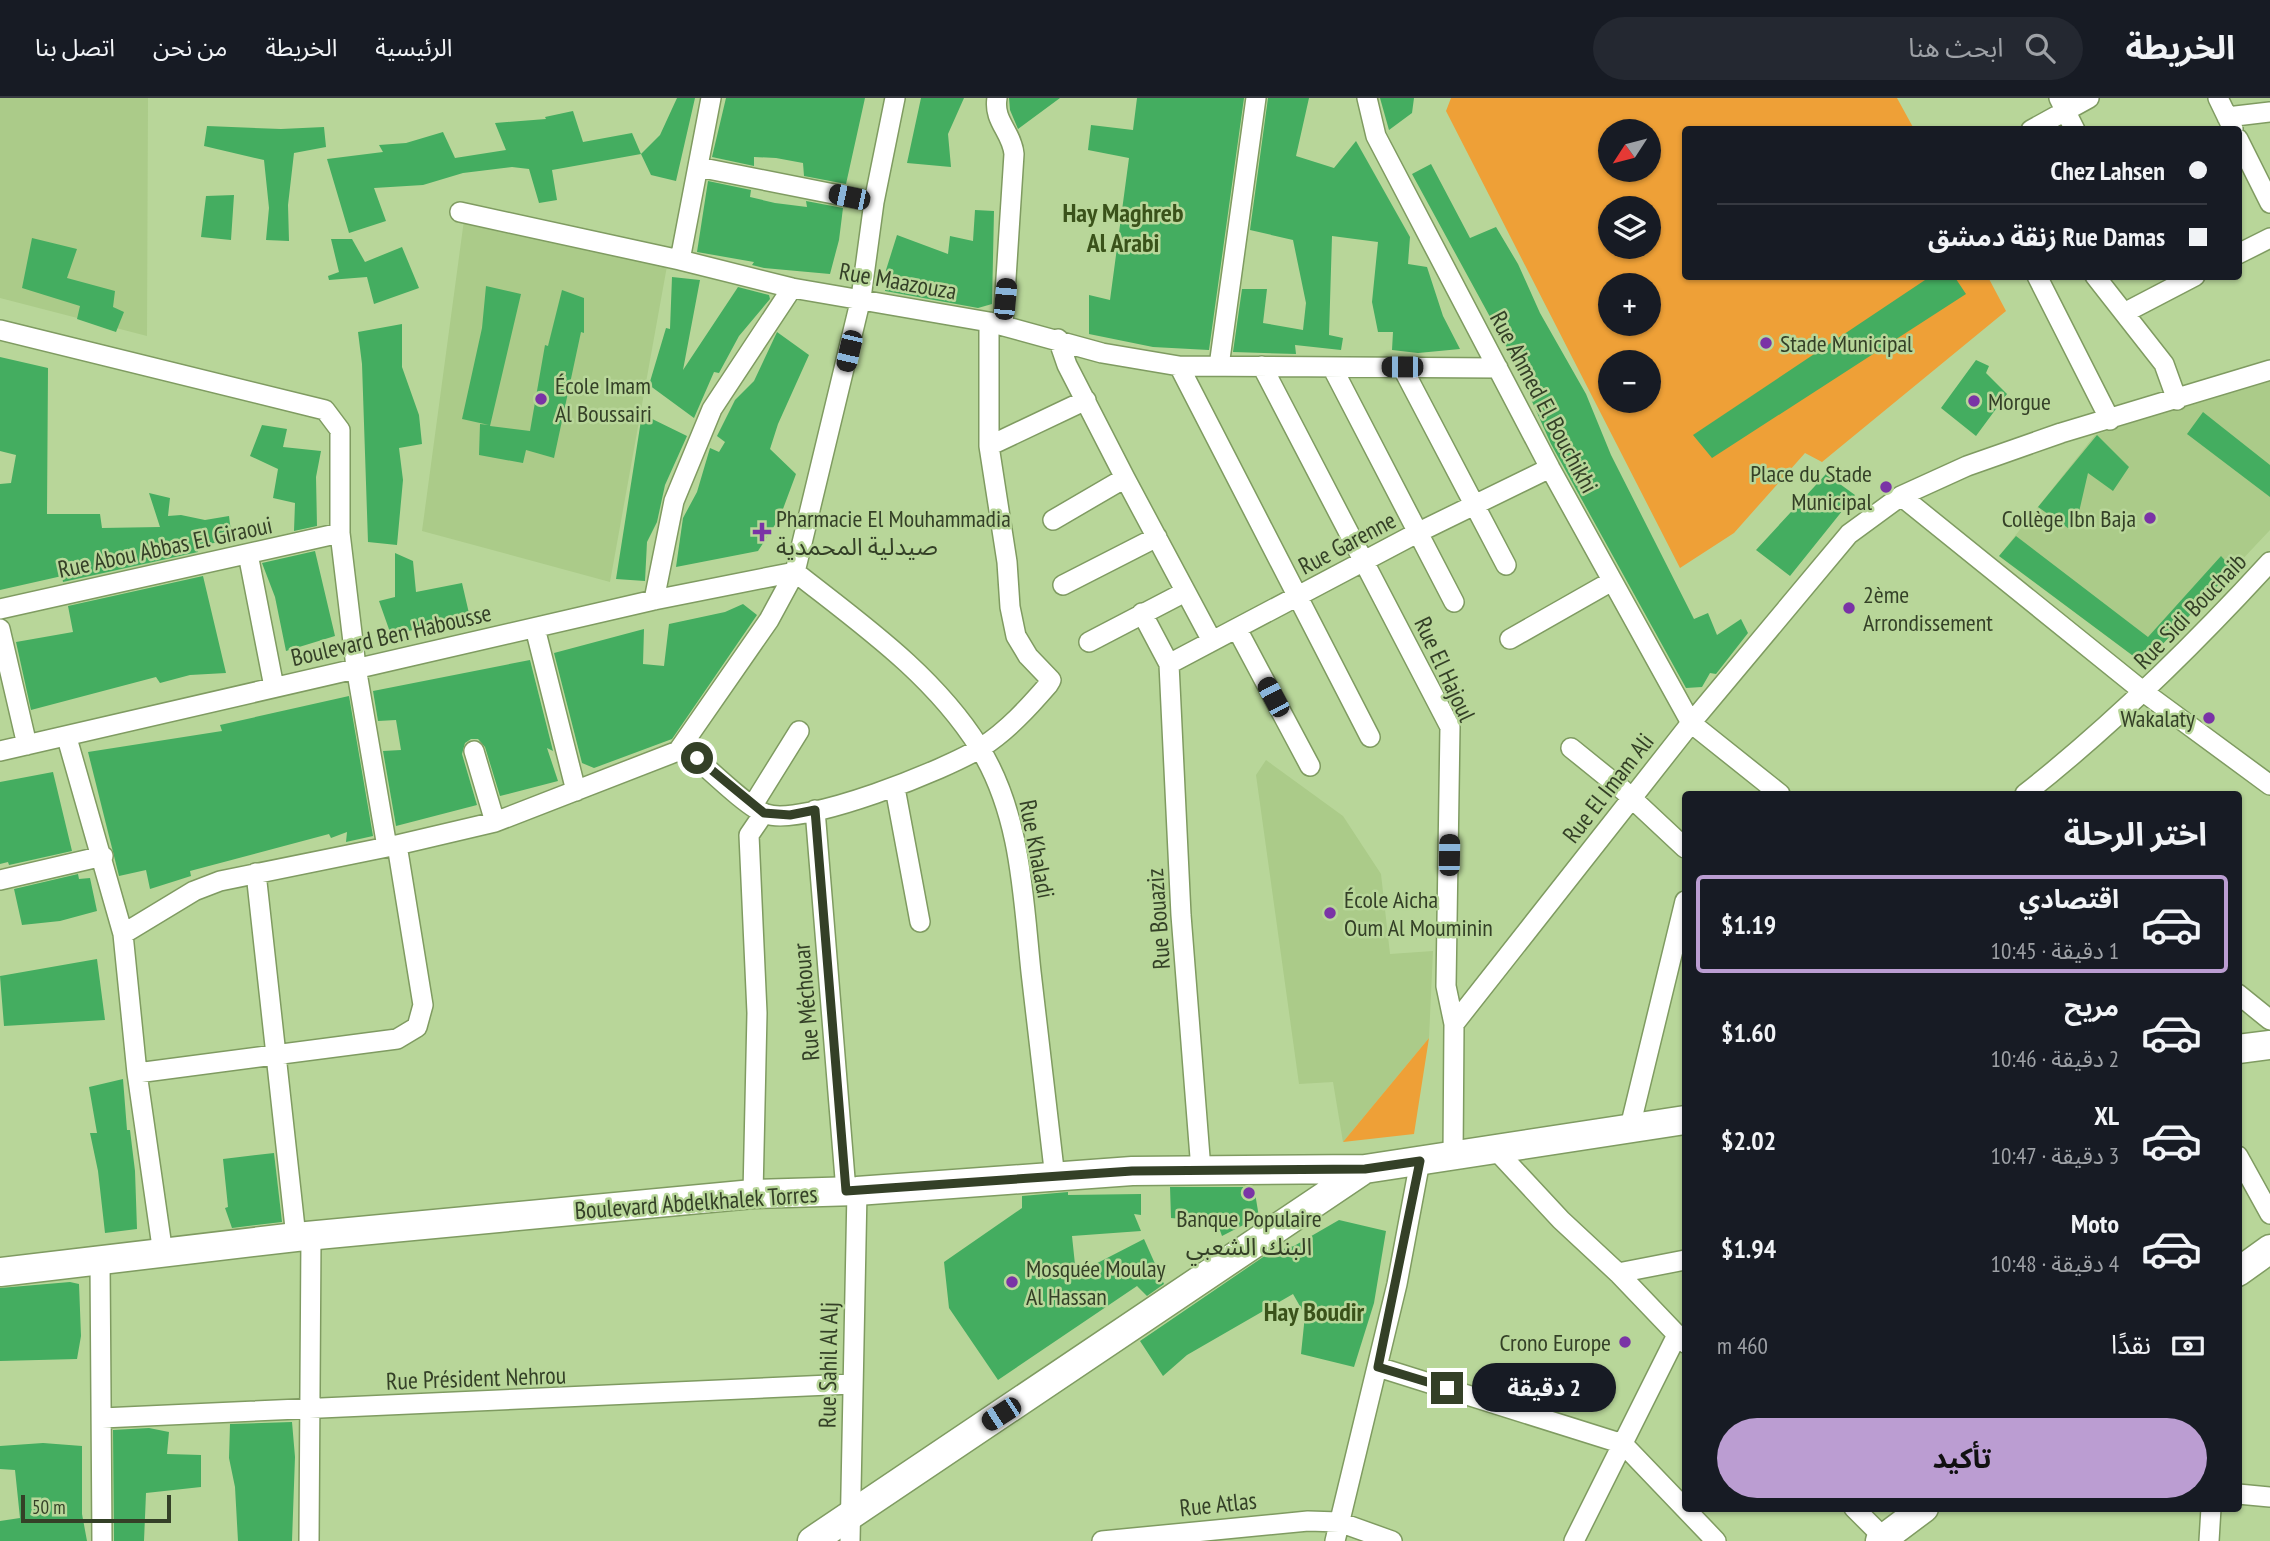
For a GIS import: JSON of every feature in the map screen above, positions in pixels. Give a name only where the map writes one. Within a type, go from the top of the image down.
[{"type":"main road","points":[[2242,1048],[2270,1045]]},
{"type":"main road","name":"Boulevard Abdelkhalek Torres","points":[[0,1272],[304,1237],[753,1194],[851,1191],[1200,1170],[1365,1169],[1682,1120]]},
{"type":"main road","points":[[812,1541],[850,1528],[1365,1169]]},
{"type":"main road","points":[[2242,1269],[2270,1249]]},
{"type":"main road","points":[[1884,1540],[1919,1512]]},
{"type":"street","points":[[680,260],[710,98]]},
{"type":"street","points":[[122,934],[205,886],[495,822],[683,747],[774,612],[795,572],[861,298],[874,202],[895,98]]},
{"type":"street","points":[[683,747],[758,809],[790,815],[895,788],[980,748],[1022,715],[1051,680],[1028,656],[1016,636],[989,446],[996,324],[1014,154],[1013,143],[995,111],[997,98]]},
{"type":"street","points":[[1219,366],[1256,98]]},
{"type":"street","name":"Rue Ahmed El Bouchikhi","points":[[1367,98],[1376,136],[1550,468],[1690,723]]},
{"type":"street","points":[[2036,126],[2063,105],[2090,98]]},
{"type":"street","points":[[2218,98],[2231,126]]},
{"type":"street","points":[[2063,105],[2073,126]]},
{"type":"street","points":[[2242,132],[2270,112]]},
{"type":"street","points":[[2242,148],[2270,202]]},
{"type":"street","points":[[698,167],[874,202]]},
{"type":"street","name":"Rue Maazouza","points":[[460,212],[680,260],[792,288],[861,298],[996,324],[1102,353],[1179,366],[1498,368]]},
{"type":"street","points":[[2242,252],[2270,238]]},
{"type":"street","points":[[2039,280],[2110,420]]},
{"type":"street","points":[[2098,280],[2164,364],[2177,400]]},
{"type":"street","points":[[2124,313],[2187,280]]},
{"type":"street","points":[[654,600],[674,501],[712,409],[792,288]]},
{"type":"street","points":[[0,330],[325,410],[340,430],[340,533],[356,667],[423,1005],[419,1023],[408,1034],[397,1039],[137,1073]]},
{"type":"street","points":[[1058,339],[1125,478],[1212,641]]},
{"type":"street","points":[[1179,366],[1370,737]]},
{"type":"street","name":"Rue El Hajoul","points":[[1262,366],[1450,727],[1446,986],[1454,1024]]},
{"type":"street","points":[[1332,366],[1454,602]]},
{"type":"street","points":[[1402,367],[1506,565]]},
{"type":"street","name":"Rue El Imam Ali","points":[[1454,1024],[1690,723],[1849,534],[1902,496],[1967,466],[2270,370]]},
{"type":"street","points":[[989,446],[1086,400]]},
{"type":"street","name":"Rue Garenne","points":[[1168,664],[1417,533],[1550,468]]},
{"type":"street","points":[[1053,520],[1125,478]]},
{"type":"street","points":[[1902,496],[2145,693],[2270,785]]},
{"type":"street","name":"Rue Abou Abbas El Giraoui","points":[[0,609],[340,533]]},
{"type":"street","points":[[1063,586],[1157,537]]},
{"type":"street","points":[[248,554],[274,687]]},
{"type":"street","name":"Rue Sidi Bouchaib","points":[[2029,791],[2145,693],[2270,562]]},
{"type":"street","name":"Boulevard Ben Habousse","points":[[0,751],[67,738],[356,667],[654,600],[795,572]]},
{"type":"street","name":"Rue Khaladi","points":[[795,572],[911,666],[961,720],[980,748],[1000,792],[1018,855],[1055,1178]]},
{"type":"street","points":[[1510,639],[1612,581]]},
{"type":"street","points":[[1090,642],[1185,592]]},
{"type":"street","points":[[1142,613],[1168,664]]},
{"type":"street","points":[[535,628],[576,791]]},
{"type":"street","points":[[0,629],[27,745]]},
{"type":"street","points":[[1237,629],[1310,766]]},
{"type":"street","name":"Rue Bouaziz","points":[[1168,664],[1181,915],[1200,1170]]},
{"type":"street","points":[[1690,723],[1776,791]]},
{"type":"street","points":[[753,1194],[757,1013],[749,835],[758,809],[799,731]]},
{"type":"street","points":[[67,738],[103,856],[122,934],[137,1073],[163,1254]]},
{"type":"street","points":[[1571,748],[1682,845]]},
{"type":"street","points":[[474,751],[495,822]]},
{"type":"street","points":[[895,788],[920,922]]},
{"type":"street","name":"Rue Méchouar","points":[[815,810],[851,1191]]},
{"type":"street","points":[[0,880],[103,856]]},
{"type":"street","points":[[256,873],[274,1056],[304,1237],[312,1409],[309,1541]]},
{"type":"street","points":[[1630,1127],[1682,914]]},
{"type":"street","points":[[2242,998],[2270,1020]]},
{"type":"street","points":[[1453,1156],[1454,1024]]},
{"type":"street","points":[[1495,1149],[1560,1220],[1618,1273],[1681,1339],[1623,1444],[1574,1541]]},
{"type":"street","points":[[1392,1541],[1337,1531],[1378,1367],[1420,1161]]},
{"type":"street","points":[[2242,1163],[2270,1214]]},
{"type":"street","name":"Rue Sahil Al Alj","points":[[850,1528],[851,1191]]},
{"type":"street","points":[[100,1261],[102,1541]]},
{"type":"street","points":[[1618,1273],[1682,1261]]},
{"type":"street","points":[[1378,1367],[1623,1444],[1682,1506]]},
{"type":"street","name":"Rue Président Nehrou","points":[[102,1418],[852,1384]]},
{"type":"street","points":[[2242,1494],[2270,1497]]},
{"type":"street","points":[[1688,1512],[1716,1541]]},
{"type":"street","points":[[1858,1512],[1884,1540]]},
{"type":"street","points":[[2209,1541],[2211,1512]]},
{"type":"street","name":"Rue Atlas","points":[[1102,1541],[1244,1525],[1337,1531]]},
{"type":"shaded area","points":[[0,98],[148,98],[147,336],[0,298]]},
{"type":"shaded area","name":"Stade Municipal","points":[[1451,98],[1897,98],[1912,126],[1682,126],[1682,280],[1990,280],[2006,311],[1822,462],[1805,453],[1734,533],[1680,568],[1601,413],[1661,413],[1661,350],[1598,350],[1598,408],[1446,111]]},
{"type":"shaded area","name":"École Imam Al Boussairi","points":[[464,220],[667,266],[610,582],[422,531]]},
{"type":"shaded area","name":"Collège Ibn Baja","points":[[2270,377],[2270,530],[2144,664],[1999,556],[2095,435]]},
{"type":"shaded area","name":"École Aicha Oum Al Mouminin","points":[[1266,760],[1343,816],[1381,874],[1390,954],[1433,951],[1429,1038],[1343,1142],[1333,1082],[1299,1084],[1256,775]]},
{"type":"shaded area","points":[[1429,1038],[1414,1134],[1343,1142]]},
{"type":"building","points":[[677,98],[695,98],[676,181],[651,175],[641,154],[660,135]]},
{"type":"building","points":[[726,98],[865,98],[846,184],[804,176],[803,163],[754,157],[754,166],[712,157]]},
{"type":"building","points":[[921,98],[964,98],[948,134],[951,167],[907,163]]},
{"type":"building","points":[[1009,98],[1060,98],[1018,129],[1010,110]]},
{"type":"building","points":[[1137,98],[1244,98],[1209,350],[1153,347],[1089,334],[1089,295],[1110,300],[1129,158],[1088,150],[1091,125],[1133,130]]},
{"type":"building","points":[[1268,98],[1309,98],[1296,156],[1334,168],[1356,141],[1410,237],[1408,264],[1427,267],[1443,316],[1460,349],[1418,353],[1392,350],[1393,332],[1378,332],[1372,302],[1378,242],[1332,236],[1329,335],[1343,338],[1341,350],[1295,345],[1296,354],[1233,352],[1242,289],[1267,289],[1263,323],[1303,330],[1306,303],[1293,240],[1250,230]]},
{"type":"building","points":[[1380,98],[1414,98],[1412,113],[1389,130]]},
{"type":"building","points":[[573,111],[583,142],[632,133],[641,154],[552,170],[557,200],[539,203],[529,169],[512,167],[463,173],[423,185],[374,188],[386,221],[349,233],[327,159],[383,152],[379,145],[406,143],[443,132],[455,158],[506,150],[495,123],[546,119],[545,117]]},
{"type":"building","points":[[207,126],[281,129],[324,127],[326,147],[294,153],[288,205],[289,241],[266,240],[269,208],[264,160],[204,146]]},
{"type":"building","points":[[1431,164],[1470,238],[1496,227],[1518,264],[1540,313],[1586,394],[1611,455],[1694,619],[1708,613],[1717,635],[1741,619],[1748,633],[1716,674],[1710,673],[1702,687],[1686,688],[1551,444],[1513,359],[1412,174]]},
{"type":"building","points":[[708,181],[751,190],[750,197],[775,203],[807,207],[806,201],[843,208],[839,240],[830,274],[764,268],[752,265],[754,262],[697,252]]},
{"type":"building","points":[[234,195],[231,240],[201,237],[206,196]]},
{"type":"building","points":[[975,210],[994,211],[992,304],[978,308],[885,291],[886,270],[897,235],[948,254],[950,236],[973,241]]},
{"type":"building","points":[[32,238],[77,249],[67,278],[115,291],[113,307],[124,312],[116,332],[77,319],[80,306],[22,288]]},
{"type":"building","points":[[331,239],[352,239],[365,262],[402,247],[419,288],[374,304],[367,277],[329,280],[328,276],[339,272]]},
{"type":"building","points":[[672,277],[700,280],[683,370],[738,287],[769,295],[770,299],[739,336],[719,373],[714,372],[694,418],[649,385],[666,328],[670,329]]},
{"type":"building","points":[[1925,280],[1957,280],[1966,294],[1712,458],[1693,435]]},
{"type":"building","points":[[486,286],[521,294],[490,426],[530,431],[545,345],[548,346],[562,290],[584,298],[584,333],[581,332],[554,458],[526,450],[523,463],[479,455],[480,424],[489,425],[462,419],[482,328]]},
{"type":"building","points":[[402,324],[402,367],[419,415],[422,444],[399,448],[403,480],[397,545],[368,542],[362,364],[358,332]]},
{"type":"building","points":[[777,332],[809,355],[778,424],[770,449],[796,474],[780,517],[758,551],[676,567],[683,518],[697,492],[710,448],[719,452],[725,442],[717,436],[735,400],[754,381]]},
{"type":"building","points":[[0,357],[48,368],[47,514],[100,514],[102,528],[160,527],[149,493],[170,498],[168,516],[181,515],[205,520],[229,516],[232,540],[196,546],[198,552],[63,582],[62,576],[0,590],[0,484],[11,483],[16,455],[0,451]]},
{"type":"building","name":"Morgue","points":[[1976,360],[1989,366],[1986,373],[2007,394],[1976,436],[1941,408]]},
{"type":"building","points":[[2203,412],[2270,465],[2270,497],[2187,434]]},
{"type":"building","points":[[642,414],[687,436],[665,485],[657,522],[647,542],[645,581],[616,579]]},
{"type":"building","points":[[262,425],[287,429],[283,447],[321,451],[316,477],[317,526],[294,531],[295,503],[273,498],[278,469],[250,456]]},
{"type":"building","points":[[2097,435],[2129,467],[2113,491],[2088,473],[2079,512],[2085,520],[2068,528],[2038,507]]},
{"type":"building","points":[[1826,474],[1855,495],[1790,576],[1756,550]]},
{"type":"building","points":[[2016,536],[2148,637],[2221,556],[2233,569],[2144,664],[1999,556]]},
{"type":"building","points":[[315,551],[335,636],[286,651],[275,597],[262,563]]},
{"type":"building","points":[[395,553],[413,561],[416,592],[462,583],[471,622],[441,628],[440,624],[391,635],[379,601],[395,597]]},
{"type":"building","points":[[203,576],[226,673],[190,675],[160,683],[156,677],[31,710],[16,642],[73,632],[68,606]]},
{"type":"building","points":[[743,604],[757,615],[672,739],[594,768],[582,763],[554,653],[644,629],[643,664],[664,666],[669,624],[725,612]]},
{"type":"building","points":[[530,660],[553,751],[547,748],[558,781],[500,796],[485,747],[478,739],[471,739],[465,743],[462,754],[477,805],[396,826],[383,751],[401,750],[396,720],[378,721],[373,691]]},
{"type":"building","points":[[349,696],[373,836],[346,842],[347,832],[331,838],[329,834],[190,871],[191,876],[150,889],[146,870],[119,876],[88,752],[222,731],[220,725]]},
{"type":"building","points":[[53,772],[72,851],[9,865],[8,862],[0,864],[0,782]]},
{"type":"building","points":[[78,874],[79,879],[90,878],[97,911],[60,921],[22,925],[14,889]]},
{"type":"building","points":[[97,959],[105,1020],[4,1026],[0,976]]},
{"type":"building","points":[[123,1079],[127,1130],[130,1130],[135,1171],[137,1229],[105,1233],[98,1171],[90,1133],[97,1133],[89,1087]]},
{"type":"building","points":[[274,1153],[282,1222],[232,1228],[225,1208],[228,1207],[223,1159]]},
{"type":"building","points":[[1170,1187],[1254,1187],[1259,1217],[1222,1236],[1217,1222],[1171,1218]]},
{"type":"building","name":"Mosquée Moulay Al Hassan","points":[[1068,1192],[1068,1195],[1141,1194],[1141,1215],[1134,1214],[1141,1231],[1072,1236],[1076,1274],[1144,1239],[1164,1284],[1147,1296],[1137,1286],[998,1380],[949,1308],[944,1262],[1022,1208],[1022,1196]]},
{"type":"building","points":[[1339,1220],[1386,1231],[1374,1303],[1354,1367],[1301,1354],[1305,1315],[1293,1294],[1187,1355],[1163,1376],[1140,1341],[1269,1253],[1294,1246]]},
{"type":"building","points":[[70,1282],[79,1284],[81,1336],[77,1359],[0,1361],[0,1288]]},
{"type":"building","points":[[292,1422],[295,1457],[292,1541],[238,1541],[235,1487],[229,1458],[230,1424]]},
{"type":"building","points":[[149,1428],[169,1432],[167,1454],[201,1455],[201,1487],[146,1493],[144,1541],[114,1541],[113,1430]]},
{"type":"building","points":[[43,1443],[82,1446],[82,1514],[87,1541],[0,1541],[0,1521],[20,1518],[15,1470],[0,1469],[0,1446]]},
{"type":"place","name":"Stade Municipal","points":[[1766,343]]},
{"type":"place","name":"École Imam Al Boussairi","points":[[541,399]]},
{"type":"place","name":"Morgue","points":[[1974,401]]},
{"type":"place","name":"Place du Stade Municipal","points":[[1886,487]]},
{"type":"place","name":"Collège Ibn Baja","points":[[2150,518]]},
{"type":"place","name":"Pharmacie El Mouhammadia صيدلية المحمدية","points":[[762,532]]},
{"type":"place","name":"2ème Arrondissement","points":[[1849,608]]},
{"type":"place","name":"Wakalaty","points":[[2209,718]]},
{"type":"place","name":"École Aicha Oum Al Mouminin","points":[[1330,913]]},
{"type":"place","name":"Banque Populaire البنك الشعبي","points":[[1249,1193]]},
{"type":"place","name":"Mosquée Moulay Al Hassan","points":[[1012,1282]]},
{"type":"place","name":"Crono Europe","points":[[1625,1342]]},
{"type":"district","name":"Hay Maghreb Al Arabi","points":[[1123,227]]},
{"type":"district","name":"Hay Boudir","points":[[1314,1311]]},
{"type":"route","points":[[697,758],[764,813],[776,816],[815,810],[846,1191],[1132,1171],[1365,1169],[1420,1161],[1378,1367],[1447,1388]]}]
